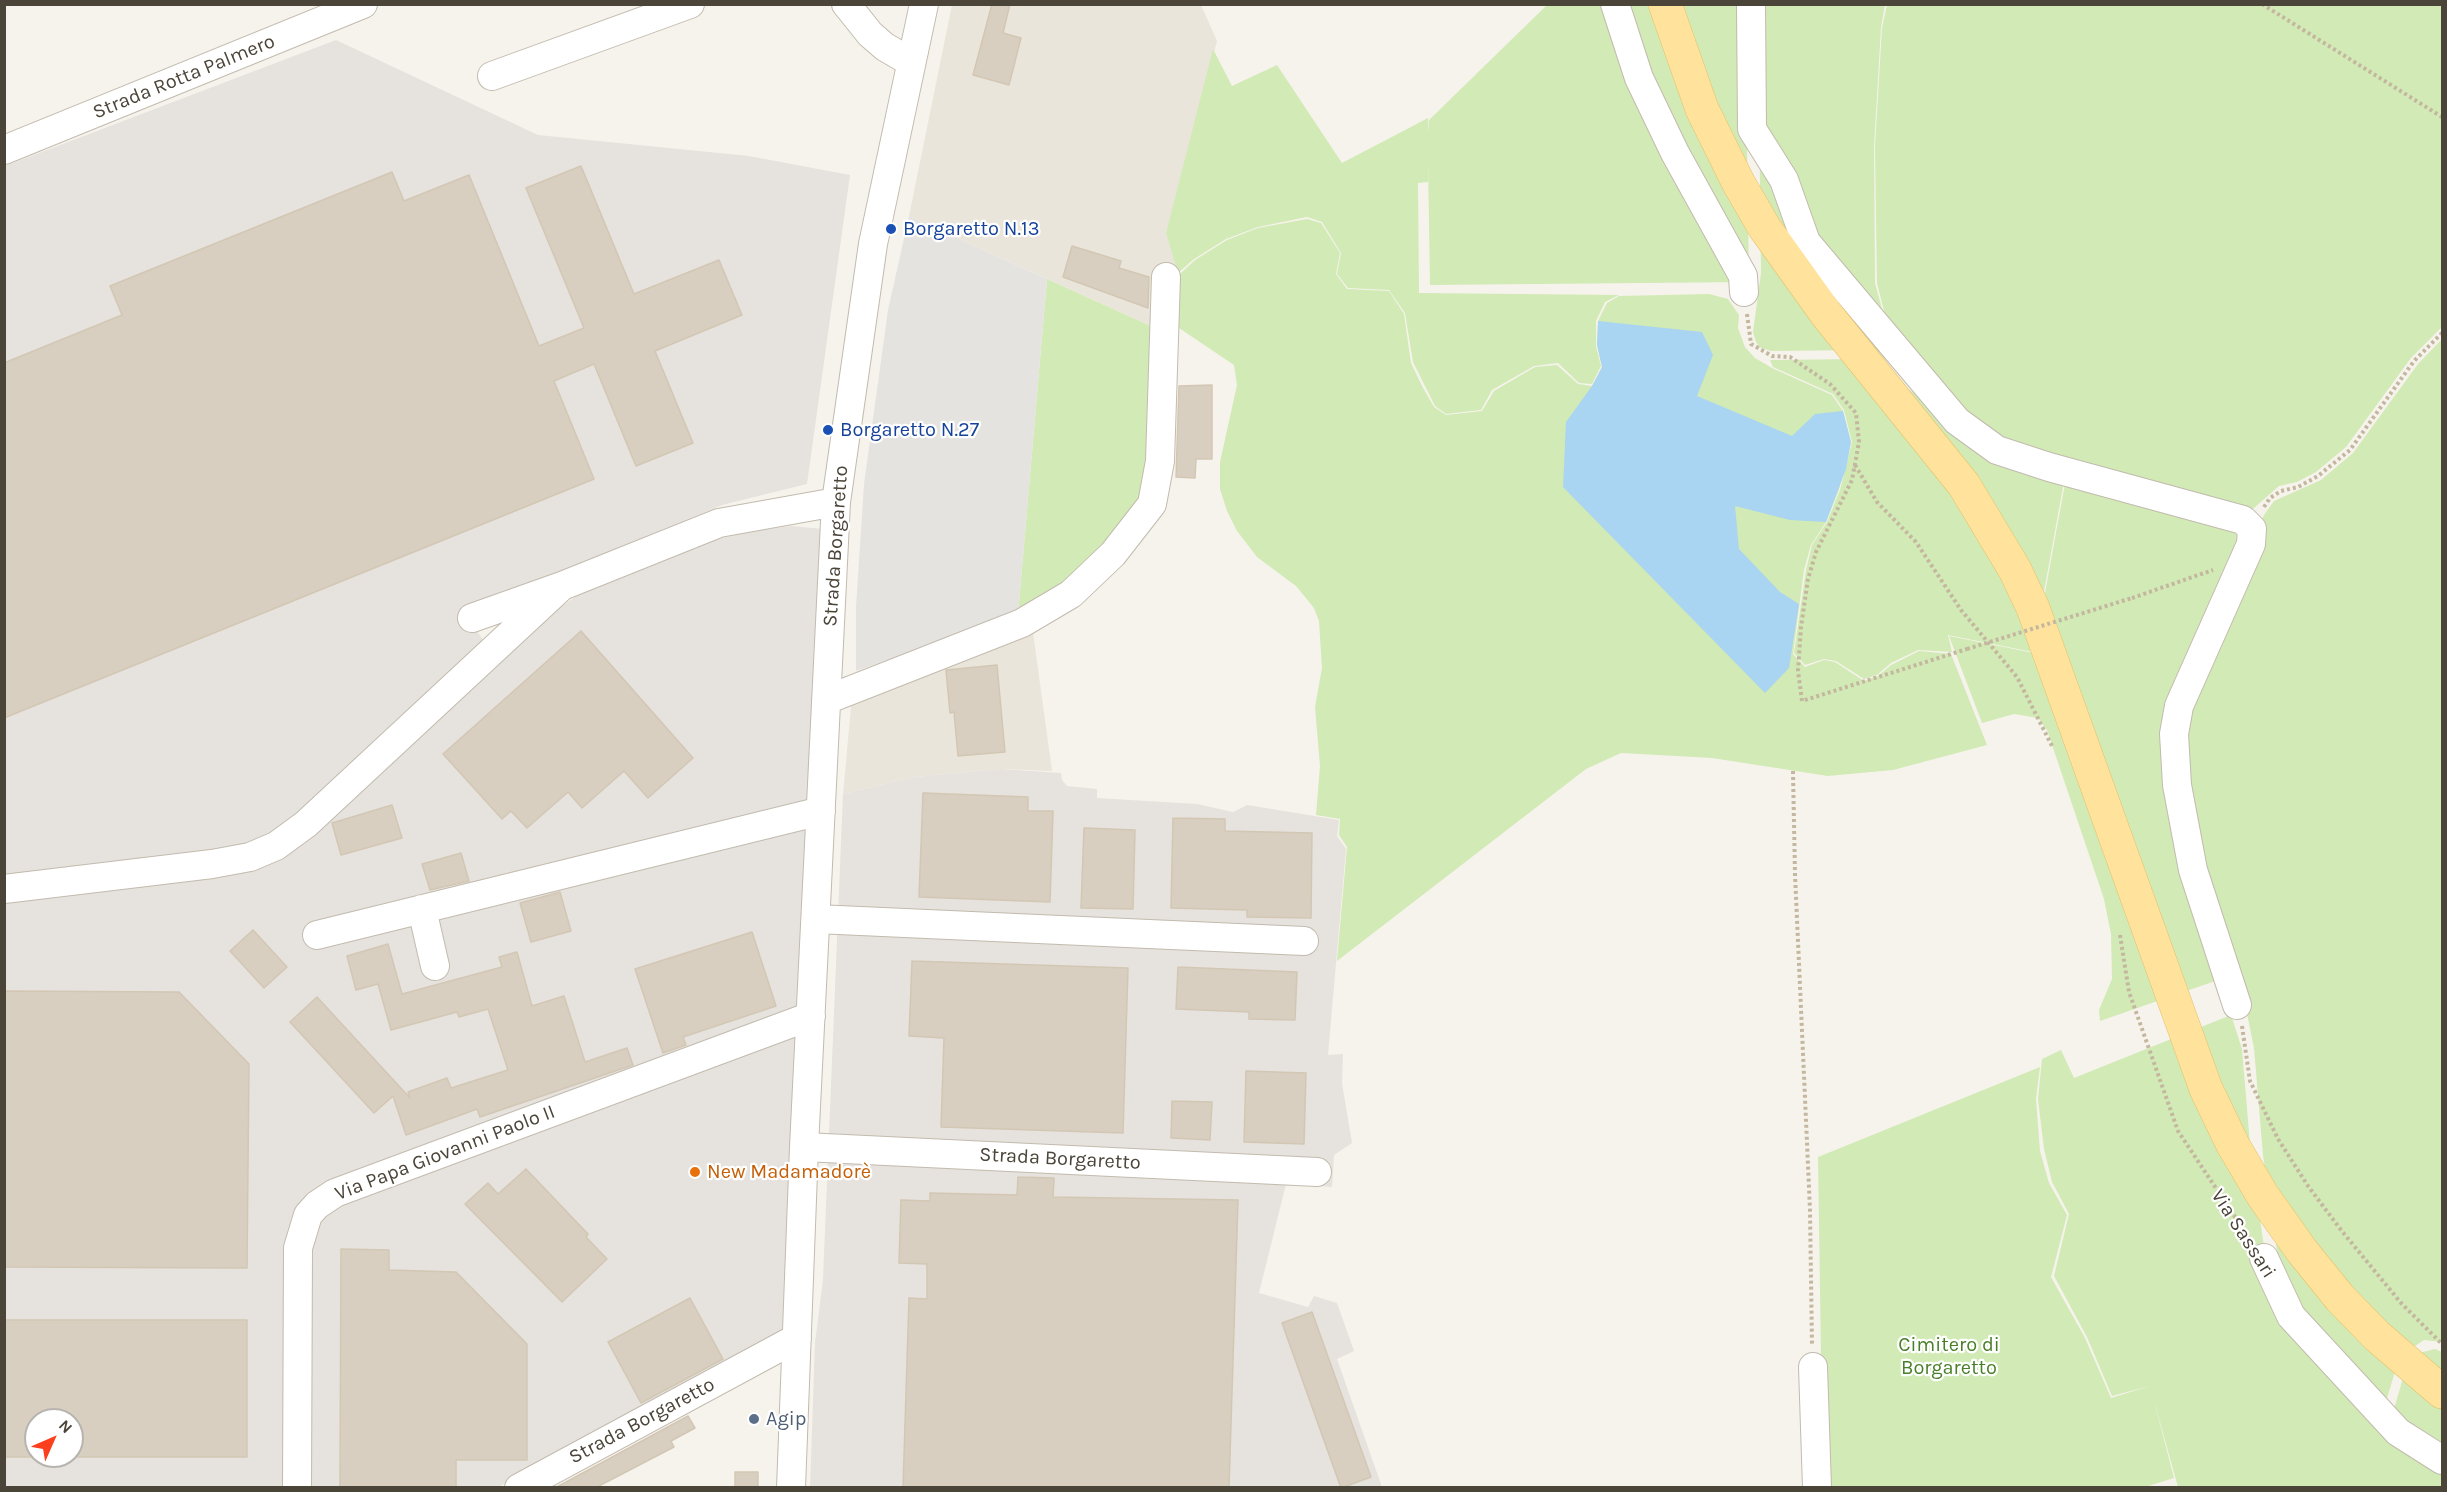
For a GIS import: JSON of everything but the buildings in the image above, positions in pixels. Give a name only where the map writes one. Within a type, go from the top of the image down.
[{"type":"main road","points":[[1665,4],[1702,109],[1733,172],[1764,227],[1827,315],[1964,485],[2014,570],[2032,608],[2206,1089],[2233,1145],[2264,1196],[2302,1251],[2340,1298],[2377,1335],[2442,1392]]},
{"type":"street","name":"Strada Rotta Palmero","points":[[4,150],[363,4]]},
{"type":"street","points":[[492,76],[690,4]]},
{"type":"street","points":[[846,4],[870,34],[885,47],[911,62]]},
{"type":"street","name":"Strada Borgaretto","points":[[791,1488],[804,1147],[836,502],[873,244],[924,4]]},
{"type":"street","points":[[1615,4],[1639,78],[1675,153],[1743,276],[1744,292]]},
{"type":"street","points":[[1751,4],[1752,129],[1784,180],[1806,242],[1957,421],[1998,450],[2243,520],[2252,529],[2251,544],[2245,559],[2179,706],[2174,734],[2177,785],[2193,870],[2237,1005]]},
{"type":"street","points":[[826,700],[1022,623],[1071,594],[1113,554],[1152,504],[1160,461],[1166,277]]},
{"type":"street","points":[[472,618],[562,586],[719,523],[836,502]]},
{"type":"street","points":[[4,890],[212,864],[250,857],[276,846],[306,824],[562,586]]},
{"type":"street","points":[[316,935],[821,811]]},
{"type":"street","points":[[422,909],[435,966]]},
{"type":"street","points":[[816,919],[1304,941]]},
{"type":"street","name":"Via Papa Giovanni Paolo II","points":[[297,1488],[298,1248],[308,1215],[317,1205],[335,1192],[811,1016]]},
{"type":"street","name":"Strada Borgaretto","points":[[804,1147],[1317,1172]]},
{"type":"street","name":"Via Sassari","points":[[2264,1258],[2291,1316],[2398,1432],[2442,1460]]},
{"type":"street","name":"Strada Borgaretto","points":[[519,1488],[797,1338]]},
{"type":"street","points":[[1813,1367],[1817,1488]]},
{"type":"path","points":[[2262,4],[2442,117]]},
{"type":"path","points":[[1744,292],[1751,344],[1772,356],[1790,357],[1830,384],[1856,413],[1859,442],[1855,465],[1845,499],[1816,552],[1808,579],[1798,671],[1802,701],[2132,598],[2245,559]]},
{"type":"path","points":[[2252,529],[2270,498],[2318,476],[2350,450],[2414,361],[2442,333]]},
{"type":"path","points":[[1855,465],[1877,502],[1916,542],[1961,609],[2017,677],[2056,754]]},
{"type":"path","points":[[1793,771],[1795,874],[1810,1210],[1813,1367]]},
{"type":"path","name":"Via Sassari","points":[[2119,928],[2129,992],[2178,1131],[2232,1216],[2264,1258]]},
{"type":"path","points":[[2237,1005],[2248,1049],[2250,1081],[2278,1139],[2308,1186],[2341,1230],[2401,1303],[2442,1344]]},
{"type":"shaded area","points":[[952,5],[1201,5],[1217,41],[1166,233],[1180,274],[1155,328],[909,216]]},
{"type":"shaded area","points":[[336,40],[538,135],[749,156],[850,175],[807,484],[722,505],[471,608],[475,628],[488,647],[301,816],[243,849],[5,879],[5,166]]},
{"type":"shaded area","points":[[909,216],[1047,279],[1018,614],[856,671],[856,607],[864,484],[888,310]]},
{"type":"shaded area","points":[[791,526],[823,529],[787,1337],[498,1487],[5,1487],[4,898],[251,868],[554,612],[578,595],[699,544],[746,532]]},
{"type":"shaded area","points":[[1032,625],[1052,771],[1000,769],[915,777],[843,794],[852,696]]},
{"type":"shaded area","points":[[1000,769],[1061,773],[1062,780],[1067,786],[1097,789],[1097,798],[1197,804],[1233,812],[1247,805],[1339,820],[1337,836],[1346,849],[1328,1055],[1343,1054],[1342,1083],[1352,1143],[1334,1155],[1332,1187],[1286,1184],[1259,1293],[1308,1307],[1314,1296],[1337,1303],[1354,1351],[1337,1359],[1382,1487],[810,1488],[815,1343],[823,1279],[843,794],[915,777]]},
{"type":"green space","points":[[1547,5],[1745,5],[1749,282],[1430,285],[1428,160],[1428,182],[1418,183],[1419,293],[1619,295],[1605,302],[1596,321],[1596,346],[1601,366],[1592,384],[1579,383],[1558,363],[1534,366],[1492,390],[1481,410],[1446,414],[1435,406],[1413,362],[1405,313],[1389,290],[1348,288],[1337,274],[1341,253],[1322,222],[1307,217],[1258,227],[1226,239],[1194,259],[1178,273],[1166,233],[1213,49],[1232,86],[1277,65],[1342,163],[1428,118],[1429,133],[1429,120]]},
{"type":"green space","points":[[1758,5],[1885,5],[1881,27],[1874,147],[1875,283],[1885,320],[1879,355],[1865,350],[1771,351],[1759,347],[1756,342],[1753,332],[1761,273]]},
{"type":"green space","points":[[1887,5],[2442,5],[2442,327],[2411,358],[2346,447],[2316,472],[2297,482],[2279,486],[2246,515],[1980,431],[1881,356],[1886,319],[1877,283],[1875,147],[1882,28]]},
{"type":"green space","points":[[1307,219],[1321,223],[1340,253],[1336,274],[1347,289],[1389,291],[1404,314],[1411,363],[1434,407],[1446,415],[1482,411],[1494,391],[1535,367],[1557,365],[1578,384],[1592,386],[1602,367],[1597,345],[1598,321],[1607,303],[1619,296],[1709,294],[1728,299],[1739,315],[1738,328],[1745,347],[1755,358],[1772,368],[1832,395],[1843,411],[1851,442],[1839,490],[1826,522],[1811,545],[1804,570],[1793,654],[1805,667],[1824,660],[1835,662],[1864,681],[1878,676],[1891,665],[1919,651],[1951,654],[1987,745],[1893,770],[1828,776],[1712,758],[1621,753],[1586,769],[1337,961],[1347,847],[1339,835],[1340,819],[1316,815],[1320,766],[1315,707],[1322,668],[1319,621],[1314,608],[1296,586],[1257,557],[1237,531],[1227,511],[1220,489],[1220,462],[1237,385],[1234,365],[1179,328],[1167,313],[1180,274],[1195,260],[1227,240],[1258,228]]},
{"type":"green space","points":[[1047,279],[1155,328],[1151,467],[1137,510],[1108,552],[1018,614]]},
{"type":"green space","points":[[2442,339],[2442,1342],[2424,1340],[2406,1352],[2394,1375],[2385,1405],[2297,1309],[2280,1271],[2263,1155],[2254,1048],[2245,1004],[2199,868],[2181,734],[2264,515],[2274,501],[2321,480],[2353,453],[2418,364]]},
{"type":"green space","points":[[1863,359],[1875,364],[1975,439],[2065,476],[2033,652],[1948,635],[1952,652],[1918,650],[1891,663],[1877,675],[1864,679],[1836,661],[1824,659],[1805,665],[1794,653],[1806,570],[1812,545],[1827,522],[1840,490],[1852,442],[1844,410],[1833,394],[1773,367],[1770,360]]},
{"type":"green space","points":[[2066,478],[2246,531],[2173,704],[2221,979],[2100,1021],[2099,1010],[2112,979],[2111,934],[2104,899],[2047,730],[2038,718],[2014,714],[1982,723],[1949,636],[2034,653]]},
{"type":"green space","name":"Cimitero di Borgaretto","points":[[2231,1015],[2242,1049],[2251,1156],[2268,1275],[2442,1465],[2442,1487],[2178,1487],[2153,1397],[2174,1478],[2145,1487],[1823,1487],[1818,1157],[2040,1067],[2036,1099],[2040,1151],[2049,1183],[2067,1215],[2051,1277],[2085,1338],[2111,1398],[2150,1386],[2112,1396],[2087,1337],[2054,1276],[2069,1214],[2052,1182],[2044,1149],[2038,1099],[2042,1059],[2061,1050],[2074,1078]]},
{"type":"green space","points":[[2435,1349],[2442,1352],[2442,1450],[2425,1439],[2394,1409],[2403,1378],[2419,1353]]},
{"type":"water","points":[[1598,321],[1702,332],[1713,355],[1697,396],[1792,436],[1815,414],[1843,411],[1851,442],[1846,469],[1826,522],[1790,520],[1735,506],[1739,549],[1780,592],[1799,604],[1789,668],[1765,693],[1563,487],[1566,422],[1592,386],[1602,367],[1597,345]]},
{"type":"place","name":"Borgaretto N.13","points":[[891,229]]},
{"type":"place","name":"Borgaretto N.27","points":[[828,430]]},
{"type":"place","name":"New Madamadorè","points":[[695,1172]]},
{"type":"place","name":"Agip","points":[[754,1419]]}]
